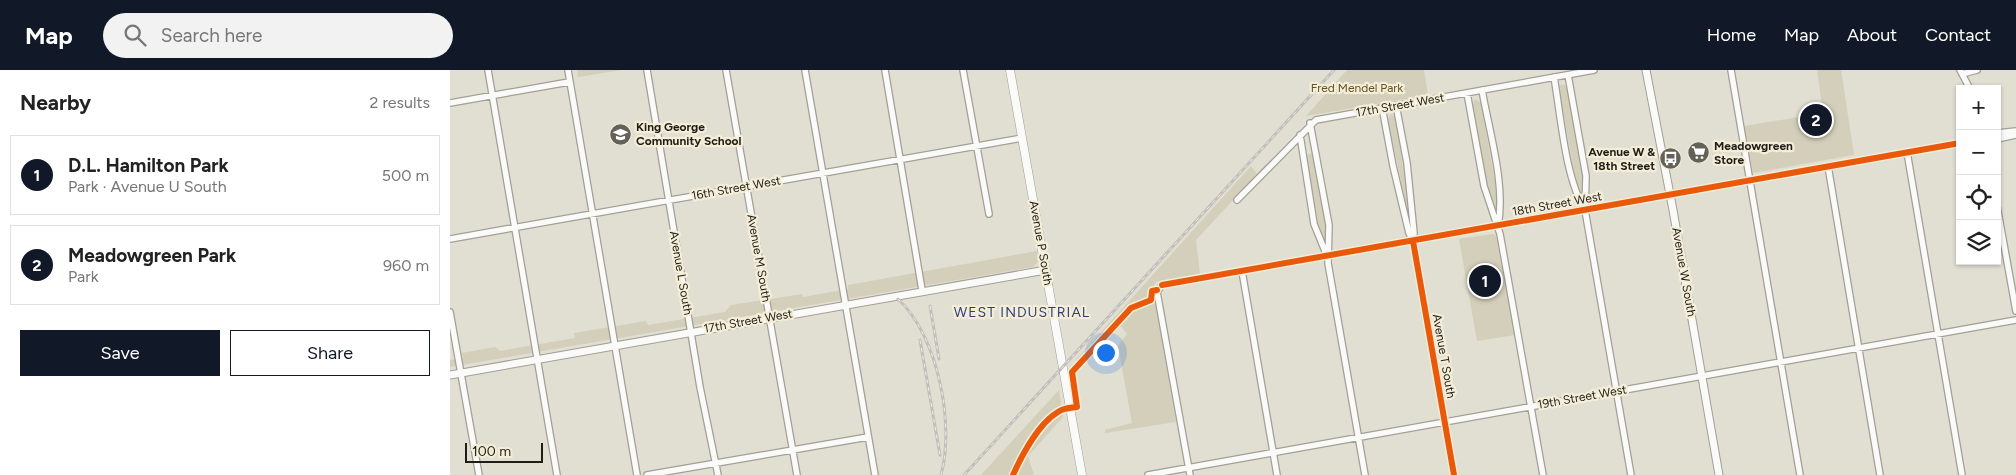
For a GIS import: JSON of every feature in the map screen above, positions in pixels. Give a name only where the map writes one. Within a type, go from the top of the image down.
[{"type":"main road","name":"Avenue P South","points":[[1010,70],[1082,475]]},
{"type":"street","points":[[488,70],[557,475]]},
{"type":"street","points":[[568,70],[637,475]]},
{"type":"street","name":"Avenue L South","points":[[647,70],[714,464],[718,475]]},
{"type":"street","name":"Avenue M South","points":[[726,70],[797,475]]},
{"type":"street","points":[[805,70],[875,475]]},
{"type":"street","points":[[885,70],[922,290]]},
{"type":"street","points":[[963,70],[989,214]]},
{"type":"street","name":"17th Street West","points":[[1310,123],[1316,120],[1396,105],[1594,70]]},
{"type":"street","name":"Avenue W South","points":[[1646,70],[1719,475]]},
{"type":"street","points":[[1732,70],[1800,475]]},
{"type":"street","points":[[1968,85],[1961,72],[1977,70]]},
{"type":"street","points":[[1568,75],[1586,176],[1585,210],[1631,475]]},
{"type":"street","points":[[1554,77],[1572,178],[1579,200],[1585,210]]},
{"type":"street","points":[[450,103],[569,82]]},
{"type":"street","points":[[1482,90],[1499,184],[1500,216],[1498,226],[1543,475]]},
{"type":"street","points":[[1468,93],[1484,186],[1493,218],[1498,226]]},
{"type":"street","name":"Avenue T South","points":[[1396,105],[1407,163],[1414,233],[1413,241],[1454,475]]},
{"type":"street","name":"Avenue T South","points":[[1382,108],[1393,166],[1409,234],[1413,241]]},
{"type":"street","points":[[1237,200],[1310,123]]},
{"type":"street","points":[[1310,123],[1329,225],[1328,256],[1365,475]]},
{"type":"street","points":[[2001,133],[2016,131]]},
{"type":"street","points":[[1300,135],[1314,224],[1328,256]]},
{"type":"street","points":[[2001,138],[2016,135]]},
{"type":"street","name":"16th Street West","points":[[450,238],[1022,138]]},
{"type":"street","name":"18th Street West","points":[[1188,468],[1158,288],[1162,285],[1956,144]]},
{"type":"street","points":[[1302,148],[1314,146]]},
{"type":"street","points":[[1907,152],[1962,475]]},
{"type":"street","points":[[1828,166],[1880,475]]},
{"type":"street","points":[[2000,220],[2016,311]]},
{"type":"street","name":"17th Street West","points":[[450,374],[922,290],[1046,270]]},
{"type":"street","points":[[1242,271],[1277,475]]},
{"type":"street","points":[[450,312],[479,475]]},
{"type":"street","name":"19th Street West","points":[[1148,475],[2016,320]]},
{"type":"street","points":[[647,475],[868,437]]},
{"type":"street","points":[[1188,468],[1190,475]]},
{"type":"green space","points":[[577,70],[622,70],[578,77]]},
{"type":"green space","name":"Fred Mendel Park","points":[[1347,70],[1424,70],[1428,95],[1306,116]]},
{"type":"green space","points":[[1817,70],[1841,70],[1854,155],[1753,173],[1744,126],[1823,113]]},
{"type":"green space","points":[[1561,84],[1567,86],[1582,166],[1585,200],[1582,200],[1574,172],[1559,88]]},
{"type":"green space","points":[[1475,99],[1481,103],[1495,182],[1498,215],[1496,215],[1487,184],[1473,104]]},
{"type":"green space","points":[[1391,114],[1396,118],[1412,232],[1388,120]]},
{"type":"green space","points":[[1310,153],[1314,156],[1326,222],[1325,244],[1318,223],[1305,157]]},
{"type":"green space","points":[[1251,166],[1257,174],[1196,240],[1200,274],[1156,282],[1153,286],[1176,422],[1105,433],[1105,430],[1132,423],[1118,346],[1127,334],[1121,326],[1090,357],[1075,361]]},
{"type":"green space","points":[[1493,234],[1496,236],[1515,335],[1477,341],[1459,239]]},
{"type":"green space","points":[[1037,251],[1038,262],[1033,267],[450,367],[450,360],[463,358],[462,353],[495,347],[500,351],[575,338],[574,333],[646,321],[648,325],[725,312],[731,305],[802,294],[803,297],[848,289],[848,285]]},
{"type":"green space","points":[[1059,390],[1063,417],[1028,456],[1034,475],[981,475]]},
{"type":"railway","points":[[964,475],[1334,70]]},
{"type":"railway","points":[[898,299],[912,315],[924,335],[940,382],[946,431],[945,454],[941,475]]},
{"type":"railway","points":[[930,306],[939,359]]},
{"type":"railway","points":[[920,340],[940,455]]},
{"type":"cycle path","points":[[1162,285],[1956,144]]},
{"type":"cycle path","points":[[1413,241],[1454,475]]},
{"type":"cycle path","points":[[1013,475],[1026,449],[1044,424],[1060,411],[1077,407],[1072,372],[1131,308],[1151,300],[1152,291],[1157,290]]},
{"type":"place","name":"Meadowgreen Park","points":[[1816,120]]},
{"type":"place","name":"King George Community School","points":[[620,134]]},
{"type":"place","name":"Meadowgreen Store","points":[[1698,153]]},
{"type":"place","name":"Avenue W & 18th Street","points":[[1671,159]]},
{"type":"place","name":"D.L. Hamilton Park","points":[[1485,281]]},
{"type":"district","name":"WEST INDUSTRIAL","points":[[1022,312]]}]
